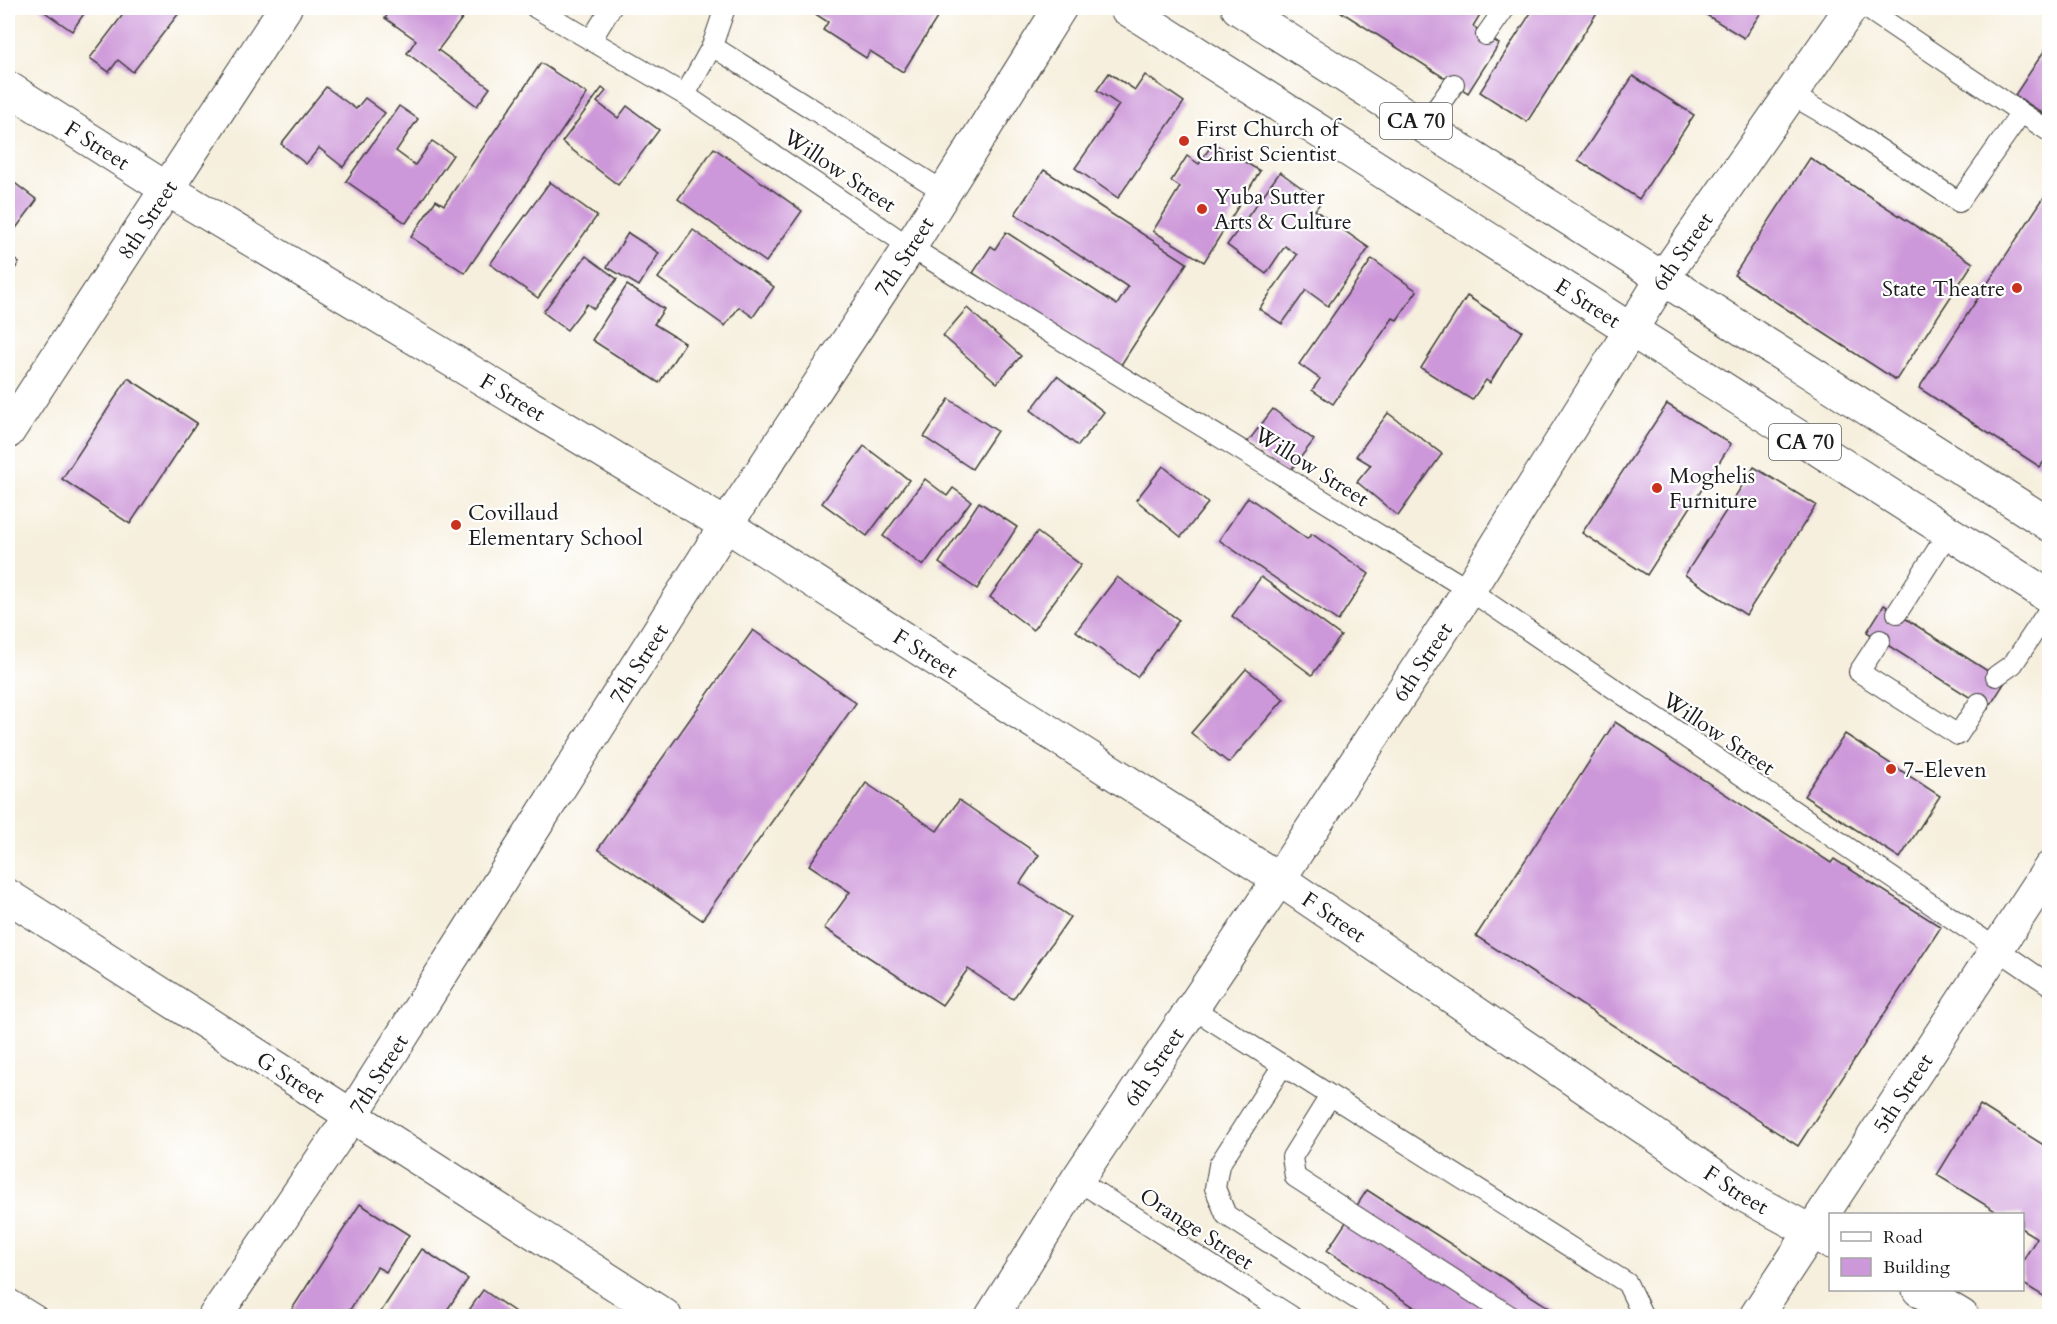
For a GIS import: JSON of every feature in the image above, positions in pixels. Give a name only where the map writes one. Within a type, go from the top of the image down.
[{"type":"main road","name":"8th Street","points":[[8,432],[285,8]]},
{"type":"main road","name":"7th Street","points":[[214,1317],[352,1115],[726,525],[910,247],[943,191],[1060,8]]},
{"type":"main road","name":"E Street","points":[[1126,8],[2049,597]]},
{"type":"main road","name":"CA 70","points":[[1238,8],[2049,525]]},
{"type":"main road","name":"6th Street","points":[[992,1317],[1077,1180],[1280,879],[1469,590],[1630,328],[1851,8]]},
{"type":"main road","name":"F Street","points":[[8,88],[167,189],[726,525],[1280,879],[1740,1193],[1821,1237]]},
{"type":"main road","name":"5th Street","points":[[1836,1213],[1995,951],[2049,868]]},
{"type":"main road","name":"G Street","points":[[8,896],[665,1317]]},
{"type":"main road","name":"5th Street","points":[[1756,1317],[1821,1237],[1829,1224]]},
{"type":"lane","name":"Willow Street","points":[[536,8],[685,95],[910,247],[1469,590],[1995,951],[2049,985]]},
{"type":"lane","points":[[591,40],[611,8]]},
{"type":"lane","points":[[685,95],[712,46],[725,8]]},
{"type":"lane","points":[[1486,35],[1505,8]]},
{"type":"lane","points":[[1866,8],[2049,132]]},
{"type":"lane","points":[[712,46],[943,191]]},
{"type":"lane","points":[[1425,126],[1454,84]]},
{"type":"lane","points":[[1790,94],[1840,123],[1959,201],[2021,113]]},
{"type":"lane","points":[[1897,613],[1948,533]]},
{"type":"lane","points":[[1996,676],[2013,664],[2049,608]]},
{"type":"lane","points":[[1880,640],[1859,672],[1958,735],[1979,703]]},
{"type":"lane","points":[[1192,1008],[1627,1283],[1643,1317]]},
{"type":"lane","points":[[1283,1065],[1219,1165],[1215,1188],[1226,1215],[1383,1317]]},
{"type":"lane","points":[[1330,1096],[1292,1157],[1295,1177],[1510,1317]]},
{"type":"lane","name":"Orange Street","points":[[1077,1180],[1291,1317]]},
{"type":"lane","points":[[8,1298],[37,1317]]},
{"type":"building","points":[[39,8],[88,8],[72,31]]},
{"type":"building","points":[[128,8],[183,8],[133,72],[118,60],[109,72],[90,58]]},
{"type":"building","points":[[393,8],[470,8],[438,50],[490,88],[477,106],[407,53],[416,40],[385,18]]},
{"type":"building","points":[[806,8],[920,8],[937,18],[903,72],[870,51],[866,58],[823,30],[828,22]]},
{"type":"building","points":[[1335,8],[1484,8],[1473,26],[1499,44],[1468,93]]},
{"type":"building","points":[[1534,8],[1600,8],[1527,122],[1480,92]]},
{"type":"building","points":[[1695,8],[1764,8],[1744,38]]},
{"type":"building","points":[[2050,42],[2050,118],[2015,95]]},
{"type":"building","points":[[541,63],[587,94],[465,273],[411,237],[436,200],[444,205]]},
{"type":"building","points":[[1109,73],[1135,90],[1145,75],[1184,102],[1118,198],[1075,168],[1119,105],[1097,90]]},
{"type":"building","points":[[1633,76],[1694,115],[1639,199],[1578,160]]},
{"type":"building","points":[[326,87],[356,109],[365,98],[385,113],[343,167],[319,148],[306,164],[281,144]]},
{"type":"building","points":[[602,88],[606,91],[597,102],[618,118],[627,106],[659,130],[618,185],[562,142]]},
{"type":"building","points":[[399,106],[418,119],[396,151],[415,165],[432,141],[453,155],[406,223],[346,181]]},
{"type":"building","name":"Yuba Sutter Arts & Culture","points":[[1213,143],[1260,171],[1204,262],[1153,231],[1180,187],[1171,181],[1187,156],[1199,164]]},
{"type":"building","points":[[714,148],[802,211],[766,262],[678,199]]},
{"type":"building","points":[[1810,158],[1973,263],[1896,380],[1734,275]]},
{"type":"building","points":[[1044,170],[1187,263],[1119,368],[973,273],[991,246],[995,249],[1006,232],[1117,305],[1128,287],[1015,214]]},
{"type":"building","points":[[1280,172],[1321,202],[1315,210],[1369,248],[1328,306],[1306,290],[1282,324],[1259,309],[1297,255],[1285,246],[1266,274],[1227,245]]},
{"type":"building","points":[[8,178],[37,200],[8,239]]},
{"type":"building","points":[[550,182],[597,216],[538,298],[490,264]]},
{"type":"building","name":"State Theatre","points":[[2050,188],[2050,453],[2040,467],[1919,388]]},
{"type":"building","points":[[693,230],[774,287],[753,317],[739,307],[725,326],[658,278]]},
{"type":"building","points":[[628,233],[659,253],[639,286],[607,267]]},
{"type":"building","points":[[8,254],[19,263],[8,278]]},
{"type":"building","points":[[586,256],[617,279],[594,309],[587,304],[567,330],[543,312]]},
{"type":"building","points":[[1372,259],[1417,291],[1397,320],[1393,318],[1333,404],[1312,390],[1320,379],[1299,364]]},
{"type":"building","points":[[627,285],[664,309],[654,324],[685,343],[659,383],[592,340]]},
{"type":"building","points":[[1467,296],[1522,331],[1490,383],[1486,380],[1472,400],[1421,368]]},
{"type":"building","points":[[967,308],[1021,356],[997,383],[943,336]]},
{"type":"building","points":[[1057,376],[1104,412],[1078,446],[1031,410]]},
{"type":"building","points":[[128,378],[197,423],[130,524],[62,479]]},
{"type":"building","points":[[949,399],[997,431],[972,469],[924,437]]},
{"type":"building","name":"Moghelis Furniture","points":[[1667,404],[1731,444],[1647,575],[1582,533]]},
{"type":"building","points":[[1273,409],[1314,440],[1287,475],[1246,444]]},
{"type":"building","points":[[1388,413],[1442,454],[1398,516],[1357,482],[1371,465],[1356,456]]},
{"type":"building","points":[[864,446],[909,480],[867,536],[822,503]]},
{"type":"building","points":[[1163,466],[1208,503],[1181,537],[1136,500]]},
{"type":"building","points":[[1754,467],[1816,505],[1746,615],[1685,575]]},
{"type":"building","points":[[925,479],[947,496],[953,488],[971,501],[923,566],[883,536]]},
{"type":"building","points":[[1248,497],[1307,539],[1312,534],[1369,574],[1338,621],[1219,540]]},
{"type":"building","points":[[979,502],[1017,527],[977,589],[939,563]]},
{"type":"building","points":[[1037,532],[1081,565],[1033,630],[990,597]]},
{"type":"building","points":[[1117,577],[1179,620],[1137,677],[1076,631]]},
{"type":"building","points":[[1261,577],[1341,636],[1312,675],[1232,616]]},
{"type":"building","points":[[1884,605],[2005,682],[1988,709],[1867,632]]},
{"type":"building","points":[[753,630],[856,703],[702,920],[598,849]]},
{"type":"building","points":[[1246,669],[1284,699],[1229,763],[1191,733]]},
{"type":"building","points":[[1615,722],[1831,863],[1834,859],[1941,927],[1798,1146],[1476,936]]},
{"type":"building","points":[[1845,734],[1940,796],[1900,858],[1804,796]]},
{"type":"building","points":[[866,783],[937,831],[959,800],[1039,855],[1020,883],[1070,917],[1013,999],[968,969],[942,1005],[824,928],[850,892],[809,865]]},
{"type":"building","points":[[1980,1105],[2050,1149],[2050,1300],[2024,1284],[2024,1259],[2037,1238],[2024,1230],[2024,1213],[1998,1213],[1937,1175]]},
{"type":"building","points":[[1367,1190],[1562,1316],[1428,1316],[1327,1251]]},
{"type":"building","points":[[360,1204],[409,1235],[386,1272],[377,1267],[346,1316],[304,1316],[292,1309]]},
{"type":"building","points":[[422,1249],[468,1279],[443,1316],[378,1316]]},
{"type":"building","points":[[483,1290],[521,1316],[465,1316]]},
{"type":"place","name":"First Church of Christ Scientist","points":[[1184,141]]},
{"type":"place","name":"Yuba Sutter Arts & Culture","points":[[1202,209]]},
{"type":"place","name":"State Theatre","points":[[2017,288]]},
{"type":"place","name":"Moghelis Furniture","points":[[1657,488]]},
{"type":"place","name":"Covillaud Elementary School","points":[[456,525]]},
{"type":"place","name":"7-Eleven","points":[[1891,769]]}]
